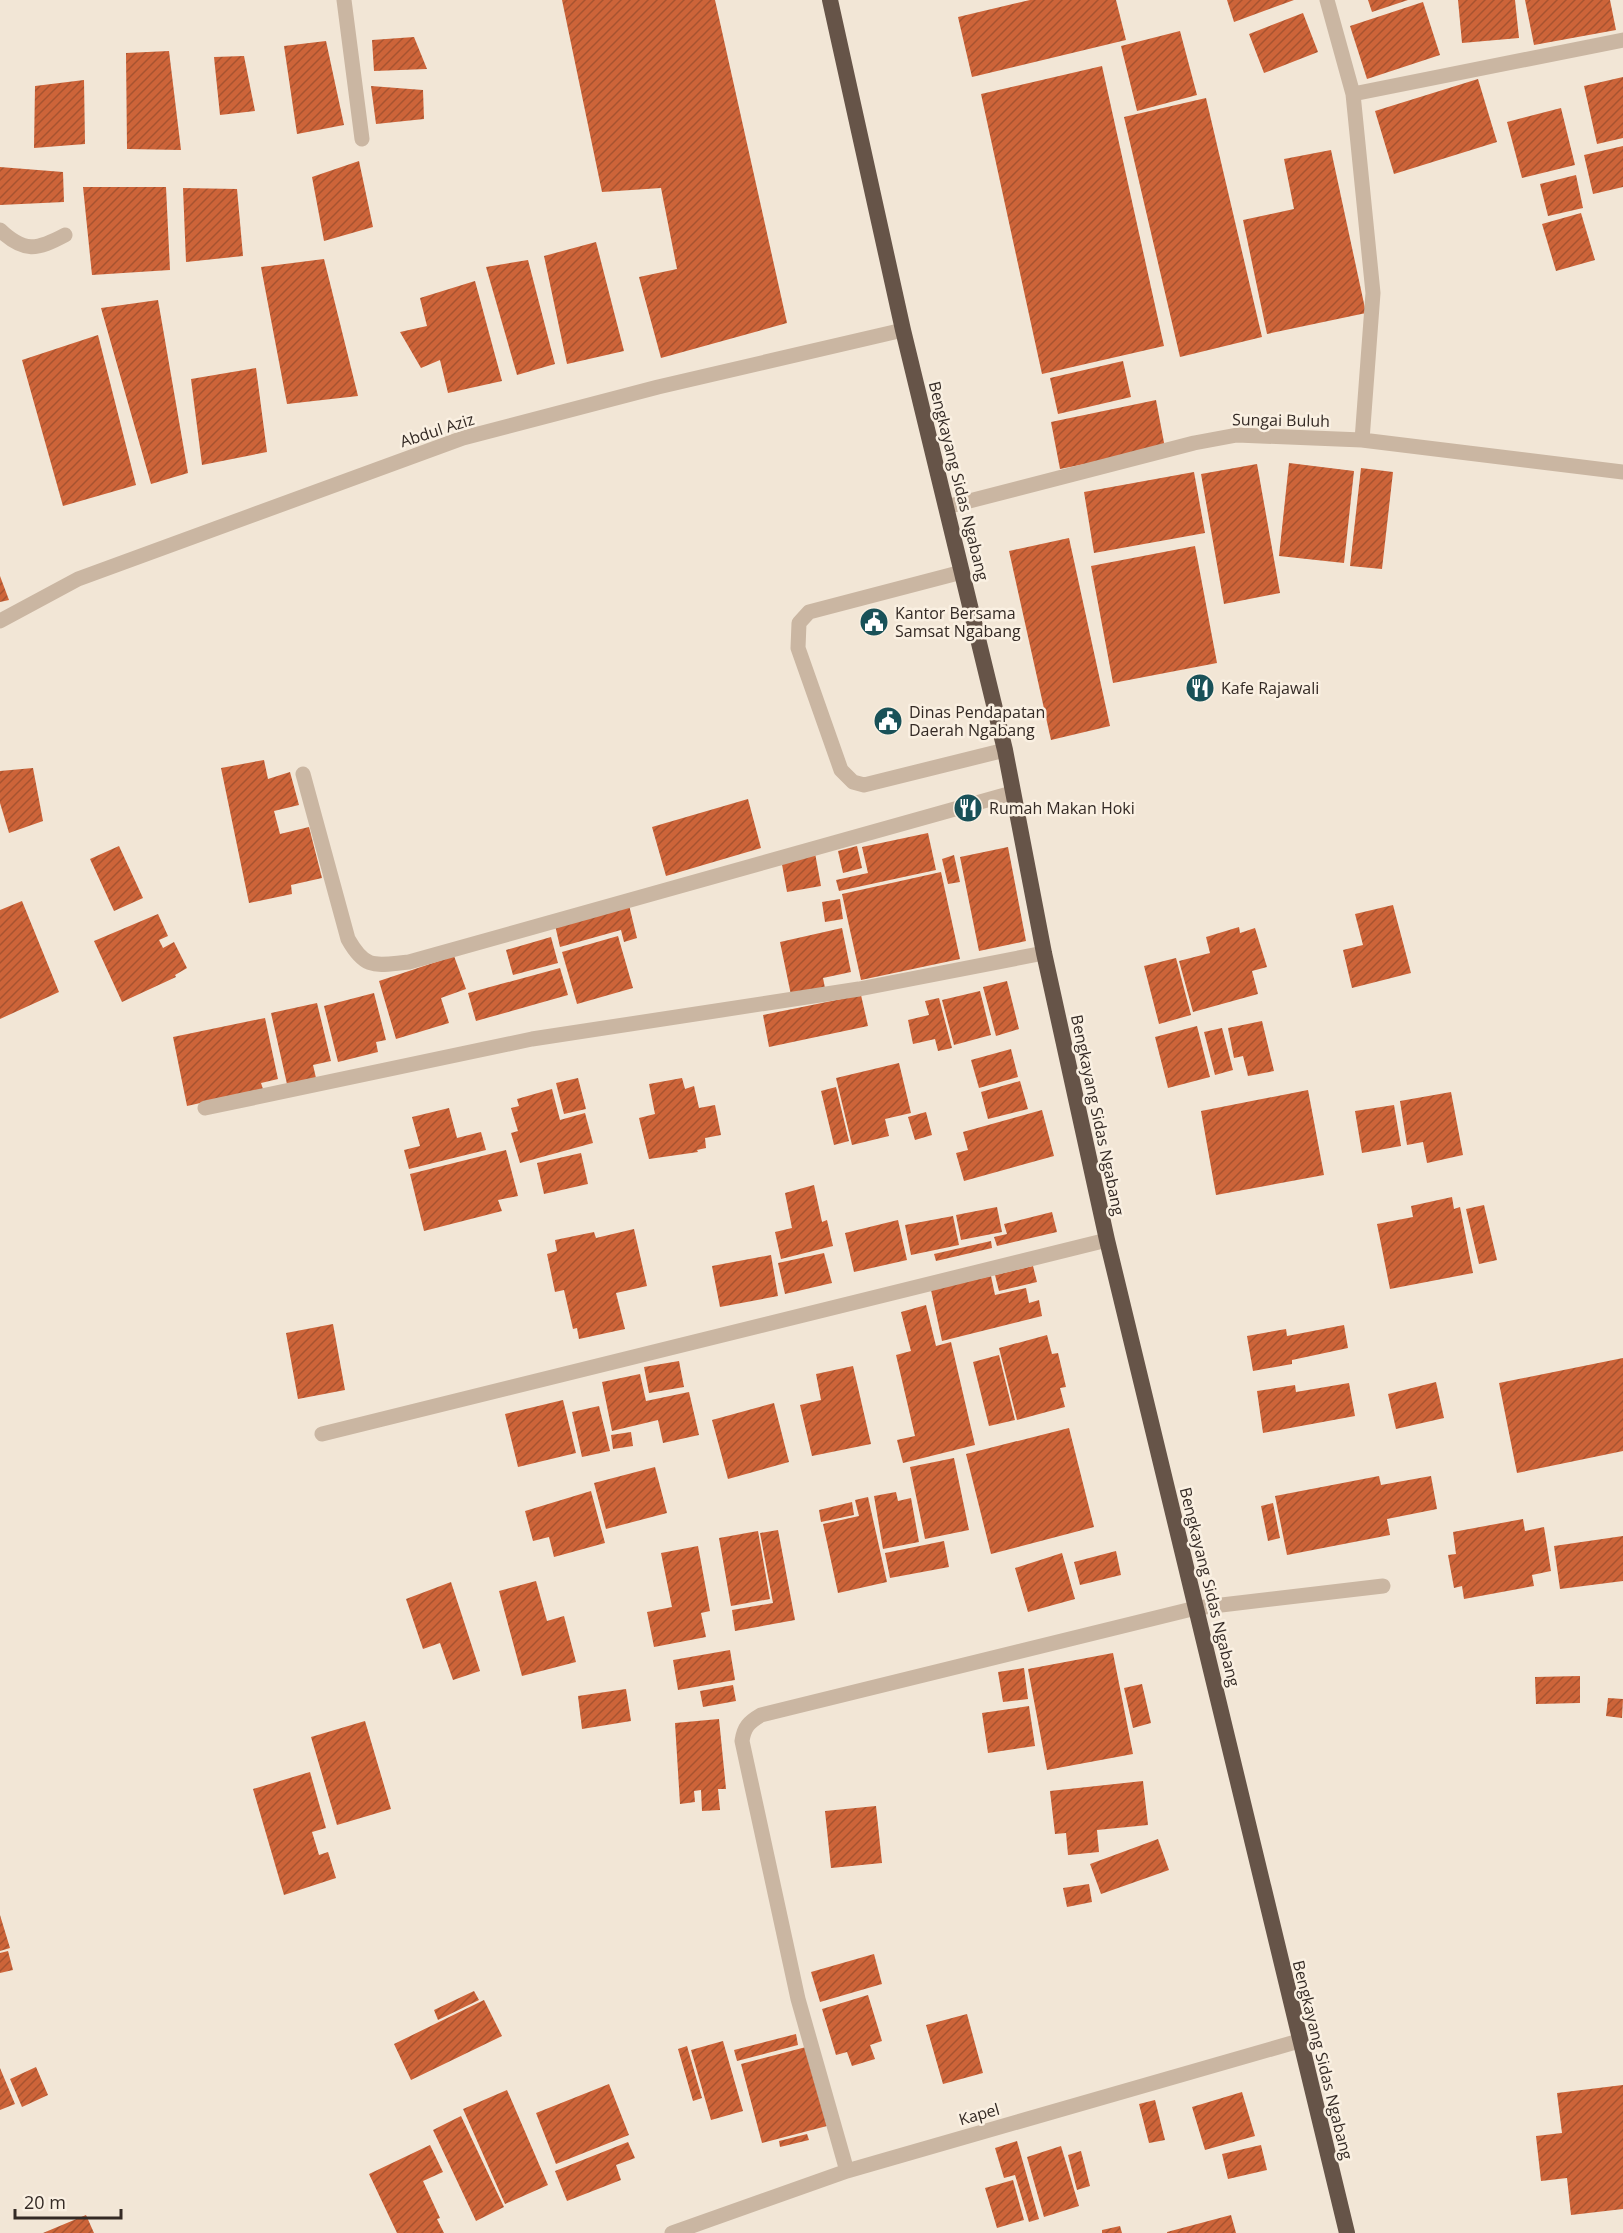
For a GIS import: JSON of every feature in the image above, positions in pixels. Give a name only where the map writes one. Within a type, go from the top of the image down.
[{"type":"highway","name":"Bengkayang Sidas Ngabang","points":[[830,0],[903,330],[1005,750],[1044,953],[1107,1240],[1347,2233]]},
{"type":"street","points":[[344,0],[362,139]]},
{"type":"street","points":[[1327,0],[1353,94],[1373,293],[1362,440]]},
{"type":"street","points":[[1353,94],[1623,40]]},
{"type":"street","points":[[0,230],[14,242],[28,248],[50,243],[65,235]]},
{"type":"street","name":"Abdul Aziz","points":[[0,621],[78,579],[464,438],[658,387],[903,330]]},
{"type":"street","name":"Sungai Buluh","points":[[946,507],[1216,438],[1264,435],[1362,440],[1623,472]]},
{"type":"street","points":[[963,572],[809,612],[799,623],[798,648],[841,770],[853,782],[864,785],[1005,750]]},
{"type":"street","points":[[303,774],[348,939],[359,958],[369,965],[409,962],[1012,793]]},
{"type":"street","points":[[205,1108],[532,1039],[859,989],[1044,953]]},
{"type":"street","points":[[322,1434],[1107,1240]]},
{"type":"street","points":[[847,2171],[798,1999],[782,1929],[742,1741],[744,1730],[750,1721],[761,1715],[1196,1608],[1383,1586]]},
{"type":"street","name":"Kapel","points":[[672,2233],[847,2171],[1299,2041]]},
{"type":"building","points":[[562,0],[715,0],[787,323],[661,358],[639,277],[677,269],[661,188],[602,192]]},
{"type":"building","points":[[1030,0],[1116,0],[1126,40],[972,77],[958,17]]},
{"type":"building","points":[[1227,0],[1294,0],[1234,22]]},
{"type":"building","points":[[1368,0],[1408,0],[1372,12]]},
{"type":"building","points":[[1458,0],[1515,0],[1519,38],[1462,43]]},
{"type":"building","points":[[1525,0],[1610,0],[1616,30],[1534,45]]},
{"type":"building","points":[[1423,2],[1440,55],[1367,79],[1350,26]]},
{"type":"building","points":[[1303,13],[1318,52],[1264,73],[1249,34]]},
{"type":"building","points":[[1180,31],[1197,95],[1137,111],[1121,46]]},
{"type":"building","points":[[414,37],[427,69],[374,71],[372,40]]},
{"type":"building","points":[[326,41],[344,125],[297,134],[284,46]]},
{"type":"building","points":[[169,51],[181,150],[127,149],[126,53]]},
{"type":"building","points":[[244,56],[255,111],[220,115],[214,57]]},
{"type":"building","points":[[1102,66],[1164,346],[1042,374],[981,94]]},
{"type":"building","points":[[1623,77],[1623,138],[1597,144],[1584,86]]},
{"type":"building","points":[[1478,79],[1497,142],[1394,174],[1375,111]]},
{"type":"building","points":[[84,80],[85,144],[34,148],[35,86]]},
{"type":"building","points":[[371,86],[423,90],[424,119],[376,124]]},
{"type":"building","points":[[1206,98],[1262,337],[1180,357],[1124,117]]},
{"type":"building","points":[[1561,108],[1575,165],[1522,178],[1507,122]]},
{"type":"building","points":[[1623,146],[1623,187],[1593,194],[1584,155]]},
{"type":"building","points":[[1331,150],[1366,313],[1267,334],[1243,220],[1294,209],[1284,159]]},
{"type":"building","points":[[359,161],[373,227],[324,241],[312,177]]},
{"type":"building","points":[[0,167],[63,172],[64,202],[0,205]]},
{"type":"building","points":[[1576,175],[1583,208],[1548,216],[1540,184]]},
{"type":"building","points":[[83,187],[166,187],[170,270],[92,275]]},
{"type":"building","points":[[183,188],[237,189],[243,256],[186,262]]},
{"type":"building","points":[[1581,213],[1595,260],[1556,271],[1542,224]]},
{"type":"building","points":[[596,242],[624,351],[567,364],[544,256]]},
{"type":"building","points":[[324,259],[358,396],[287,404],[261,267]]},
{"type":"building","points":[[528,260],[555,364],[517,375],[486,267]]},
{"type":"building","points":[[475,281],[502,381],[448,393],[440,360],[421,368],[400,332],[427,326],[420,298]]},
{"type":"building","points":[[158,300],[188,473],[151,484],[101,308]]},
{"type":"building","points":[[98,335],[136,485],[63,506],[22,360]]},
{"type":"building","points":[[1123,361],[1131,397],[1058,414],[1050,378]]},
{"type":"building","points":[[256,368],[267,452],[202,465],[191,379]]},
{"type":"building","points":[[1156,400],[1165,448],[1060,469],[1051,422]]},
{"type":"building","points":[[1289,463],[1354,471],[1344,563],[1279,556]]},
{"type":"building","points":[[1257,464],[1280,593],[1224,604],[1201,474]]},
{"type":"building","points":[[1361,468],[1393,472],[1382,569],[1350,566]]},
{"type":"building","points":[[1194,472],[1205,533],[1094,553],[1084,492]]},
{"type":"building","points":[[1069,538],[1110,726],[1051,740],[1009,551]]},
{"type":"building","points":[[1195,546],[1217,663],[1113,683],[1091,566]]},
{"type":"building","points":[[0,576],[9,600],[0,602]]},
{"type":"building","points":[[264,760],[268,779],[290,772],[299,805],[274,811],[280,834],[309,827],[322,878],[291,885],[292,894],[249,903],[221,768]]},
{"type":"building","points":[[33,768],[43,821],[9,833],[0,803],[0,771]]},
{"type":"building","points":[[748,799],[761,848],[666,876],[652,827]]},
{"type":"building","points":[[928,833],[936,870],[839,891],[836,880],[868,873],[862,847]]},
{"type":"building","points":[[119,846],[143,898],[114,911],[90,859]]},
{"type":"building","points":[[857,846],[862,868],[843,873],[838,851]]},
{"type":"building","points":[[1008,847],[1026,941],[979,951],[960,857]]},
{"type":"building","points":[[815,853],[821,886],[787,892],[781,859]]},
{"type":"building","points":[[954,855],[960,882],[948,884],[942,859]]},
{"type":"building","points":[[941,872],[960,959],[861,980],[842,894]]},
{"type":"building","points":[[840,899],[843,919],[825,922],[822,902]]},
{"type":"building","points":[[22,901],[59,992],[0,1019],[0,910]]},
{"type":"building","points":[[629,905],[637,938],[624,942],[621,930],[560,947],[555,925]]},
{"type":"building","points":[[1393,905],[1411,973],[1352,988],[1343,950],[1363,945],[1355,914]]},
{"type":"building","points":[[158,914],[168,936],[159,940],[163,948],[174,942],[187,968],[175,975],[176,977],[122,1002],[94,941]]},
{"type":"building","points":[[1239,927],[1240,933],[1255,928],[1267,967],[1252,971],[1258,994],[1193,1012],[1179,961],[1210,953],[1206,937]]},
{"type":"building","points":[[842,928],[851,972],[823,978],[825,988],[791,995],[780,942]]},
{"type":"building","points":[[618,936],[633,988],[577,1004],[562,952]]},
{"type":"building","points":[[551,937],[558,963],[513,975],[506,950]]},
{"type":"building","points":[[454,956],[466,989],[441,998],[449,1023],[396,1039],[379,981]]},
{"type":"building","points":[[1176,958],[1191,1015],[1159,1024],[1144,966]]},
{"type":"building","points":[[560,968],[568,995],[476,1021],[468,993]]},
{"type":"building","points":[[1007,981],[1019,1029],[996,1036],[983,987]]},
{"type":"building","points":[[980,991],[991,1035],[954,1045],[942,1000]]},
{"type":"building","points":[[374,993],[386,1040],[376,1042],[378,1052],[338,1062],[324,1006]]},
{"type":"building","points":[[861,995],[868,1026],[769,1047],[763,1015]]},
{"type":"building","points":[[939,998],[952,1048],[938,1051],[935,1039],[913,1044],[908,1020],[929,1015],[925,1001]]},
{"type":"building","points":[[317,1003],[331,1061],[313,1065],[316,1078],[287,1084],[271,1013]]},
{"type":"building","points":[[265,1018],[278,1079],[261,1083],[263,1089],[187,1106],[173,1037]]},
{"type":"building","points":[[1262,1021],[1274,1071],[1248,1076],[1243,1056],[1234,1058],[1228,1028]]},
{"type":"building","points":[[1197,1026],[1210,1077],[1168,1088],[1155,1037]]},
{"type":"building","points":[[1222,1028],[1233,1070],[1215,1075],[1204,1032]]},
{"type":"building","points":[[1011,1049],[1018,1077],[979,1088],[971,1060]]},
{"type":"building","points":[[899,1063],[911,1113],[885,1119],[889,1136],[852,1145],[836,1078]]},
{"type":"building","points":[[578,1078],[586,1109],[564,1114],[556,1083]]},
{"type":"building","points":[[682,1078],[685,1089],[694,1086],[699,1108],[715,1105],[721,1135],[705,1138],[706,1148],[697,1150],[698,1152],[649,1159],[639,1118],[655,1114],[649,1084]]},
{"type":"building","points":[[1020,1081],[1028,1109],[988,1119],[981,1092]]},
{"type":"building","points":[[836,1087],[849,1141],[834,1145],[821,1091]]},
{"type":"building","points":[[552,1089],[560,1120],[585,1113],[593,1143],[520,1163],[511,1133],[518,1131],[511,1108],[519,1106],[517,1099]]},
{"type":"building","points":[[1308,1090],[1324,1175],[1216,1195],[1201,1111]]},
{"type":"building","points":[[1451,1092],[1463,1155],[1427,1163],[1423,1142],[1407,1145],[1400,1101]]},
{"type":"building","points":[[1394,1105],[1401,1146],[1362,1153],[1355,1111]]},
{"type":"building","points":[[449,1108],[457,1138],[481,1132],[486,1150],[409,1169],[404,1150],[420,1146],[412,1117]]},
{"type":"building","points":[[1042,1110],[1054,1156],[964,1181],[956,1153],[968,1150],[963,1132]]},
{"type":"building","points":[[926,1112],[932,1135],[915,1140],[908,1117]]},
{"type":"building","points":[[506,1150],[518,1196],[498,1200],[502,1211],[424,1231],[410,1174]]},
{"type":"building","points":[[581,1153],[588,1184],[544,1194],[537,1163]]},
{"type":"building","points":[[814,1185],[822,1222],[827,1220],[833,1246],[781,1259],[775,1232],[792,1228],[785,1193]]},
{"type":"building","points":[[1452,1197],[1454,1209],[1460,1207],[1473,1273],[1390,1289],[1377,1224],[1413,1217],[1411,1206]]},
{"type":"building","points":[[1484,1205],[1497,1260],[1479,1264],[1466,1209]]},
{"type":"building","points":[[997,1207],[1002,1232],[961,1240],[956,1215]]},
{"type":"building","points":[[1052,1212],[1057,1232],[997,1246],[994,1237],[1007,1234],[1004,1224]]},
{"type":"building","points":[[953,1216],[959,1245],[911,1255],[905,1225]]},
{"type":"building","points":[[898,1220],[907,1260],[854,1272],[845,1233]]},
{"type":"building","points":[[634,1229],[647,1286],[616,1293],[625,1329],[579,1339],[577,1328],[573,1329],[564,1290],[555,1292],[547,1254],[557,1251],[555,1240],[594,1232],[596,1238]]},
{"type":"building","points":[[991,1241],[992,1248],[936,1261],[934,1254]]},
{"type":"building","points":[[824,1253],[832,1283],[785,1294],[778,1263]]},
{"type":"building","points":[[771,1255],[778,1296],[720,1307],[712,1266]]},
{"type":"building","points":[[1033,1266],[1037,1282],[999,1291],[995,1275]]},
{"type":"building","points":[[991,1276],[995,1295],[1026,1288],[1029,1303],[1039,1300],[1042,1316],[942,1341],[931,1290]]},
{"type":"building","points":[[926,1305],[936,1346],[951,1342],[975,1445],[903,1463],[897,1440],[915,1436],[896,1355],[911,1351],[901,1312]]},
{"type":"building","points":[[333,1324],[345,1390],[298,1399],[286,1333]]},
{"type":"building","points":[[1344,1325],[1348,1348],[1292,1360],[1292,1364],[1253,1371],[1247,1336],[1286,1329],[1287,1336]]},
{"type":"building","points":[[1047,1335],[1052,1354],[1058,1353],[1066,1387],[1060,1388],[1065,1407],[1017,1420],[999,1348]]},
{"type":"building","points":[[999,1355],[1015,1420],[989,1426],[973,1362]]},
{"type":"building","points":[[1623,1358],[1623,1451],[1517,1473],[1499,1383]]},
{"type":"building","points":[[679,1361],[684,1387],[649,1393],[644,1367]]},
{"type":"building","points":[[853,1366],[871,1444],[812,1456],[800,1405],[821,1400],[816,1374]]},
{"type":"building","points":[[640,1374],[646,1401],[689,1392],[699,1435],[663,1443],[658,1420],[612,1431],[602,1382]]},
{"type":"building","points":[[1436,1382],[1444,1418],[1396,1429],[1388,1394]]},
{"type":"building","points":[[1349,1383],[1355,1416],[1263,1433],[1257,1391],[1295,1385],[1296,1392]]},
{"type":"building","points":[[563,1400],[576,1453],[518,1467],[505,1414]]},
{"type":"building","points":[[774,1403],[789,1462],[728,1479],[712,1420]]},
{"type":"building","points":[[599,1406],[610,1451],[582,1457],[572,1412]]},
{"type":"building","points":[[1069,1428],[1094,1527],[991,1554],[966,1454]]},
{"type":"building","points":[[631,1432],[633,1446],[613,1449],[611,1435]]},
{"type":"building","points":[[954,1458],[969,1530],[925,1539],[910,1467]]},
{"type":"building","points":[[655,1467],[667,1513],[606,1529],[594,1483]]},
{"type":"building","points":[[1379,1476],[1381,1485],[1431,1476],[1437,1509],[1387,1519],[1390,1535],[1287,1555],[1275,1496]]},
{"type":"building","points":[[591,1491],[605,1543],[554,1557],[549,1537],[533,1541],[525,1511]]},
{"type":"building","points":[[896,1492],[898,1501],[911,1498],[919,1542],[883,1549],[874,1496]]},
{"type":"building","points":[[868,1497],[887,1582],[838,1593],[823,1524],[859,1516],[855,1500]]},
{"type":"building","points":[[852,1502],[854,1515],[821,1522],[819,1510]]},
{"type":"building","points":[[1273,1503],[1280,1538],[1268,1541],[1261,1506]]},
{"type":"building","points":[[1523,1519],[1525,1531],[1544,1527],[1551,1571],[1532,1575],[1534,1586],[1464,1599],[1462,1586],[1454,1588],[1448,1555],[1456,1554],[1453,1532]]},
{"type":"building","points":[[778,1530],[795,1620],[735,1631],[732,1610],[773,1603],[760,1533]]},
{"type":"building","points":[[758,1531],[770,1599],[731,1606],[719,1538]]},
{"type":"building","points":[[1623,1536],[1623,1581],[1560,1589],[1554,1546]]},
{"type":"building","points":[[944,1541],[949,1567],[890,1578],[885,1553]]},
{"type":"building","points":[[698,1546],[710,1611],[701,1613],[706,1637],[654,1647],[647,1612],[672,1607],[661,1553]]},
{"type":"building","points":[[1116,1551],[1121,1575],[1080,1585],[1074,1562]]},
{"type":"building","points":[[1062,1553],[1075,1599],[1028,1612],[1015,1568]]},
{"type":"building","points":[[536,1581],[547,1621],[564,1616],[576,1662],[522,1676],[499,1591]]},
{"type":"building","points":[[451,1582],[480,1671],[453,1680],[440,1643],[423,1649],[406,1599]]},
{"type":"building","points":[[730,1650],[735,1680],[678,1690],[673,1660]]},
{"type":"building","points":[[1113,1653],[1133,1754],[1047,1770],[1028,1669]]},
{"type":"building","points":[[1024,1668],[1028,1699],[1003,1702],[998,1672]]},
{"type":"building","points":[[1580,1676],[1580,1703],[1536,1704],[1535,1677]]},
{"type":"building","points":[[1142,1684],[1151,1723],[1133,1728],[1124,1688]]},
{"type":"building","points":[[733,1685],[736,1701],[703,1707],[700,1691]]},
{"type":"building","points":[[626,1689],[631,1721],[582,1729],[578,1696]]},
{"type":"building","points":[[1608,1698],[1623,1699],[1622,1718],[1606,1716]]},
{"type":"building","points":[[1029,1706],[1035,1746],[988,1753],[982,1713]]},
{"type":"building","points":[[719,1719],[726,1789],[718,1789],[720,1810],[702,1811],[701,1790],[694,1791],[695,1802],[680,1804],[675,1723]]},
{"type":"building","points":[[365,1721],[391,1809],[337,1825],[311,1737]]},
{"type":"building","points":[[310,1772],[326,1828],[312,1832],[319,1855],[328,1852],[336,1878],[284,1895],[253,1789]]},
{"type":"building","points":[[1143,1781],[1148,1825],[1097,1830],[1099,1852],[1068,1855],[1066,1833],[1055,1834],[1050,1791]]},
{"type":"building","points":[[876,1806],[882,1863],[831,1868],[825,1811]]},
{"type":"building","points":[[1158,1839],[1169,1870],[1101,1894],[1090,1864]]},
{"type":"building","points":[[1089,1884],[1092,1902],[1067,1907],[1063,1888]]},
{"type":"building","points":[[0,1915],[10,1948],[0,1951]]},
{"type":"building","points":[[8,1951],[13,1970],[0,1973],[0,1953]]},
{"type":"building","points":[[874,1954],[882,1984],[820,2002],[811,1972]]},
{"type":"building","points":[[474,1991],[479,2000],[438,2020],[434,2010]]},
{"type":"building","points":[[868,1995],[882,2041],[870,2045],[875,2059],[852,2066],[847,2052],[836,2055],[822,2009]]},
{"type":"building","points":[[484,2000],[502,2036],[411,2080],[394,2044]]},
{"type":"building","points":[[967,2014],[983,2073],[943,2084],[926,2025]]},
{"type":"building","points":[[796,2034],[798,2045],[737,2061],[734,2050]]},
{"type":"building","points":[[723,2041],[743,2111],[711,2120],[691,2050]]},
{"type":"building","points":[[687,2046],[702,2098],[693,2101],[678,2049]]},
{"type":"building","points":[[806,2047],[827,2126],[762,2143],[741,2064]]},
{"type":"building","points":[[36,2067],[48,2095],[22,2107],[10,2079]]},
{"type":"building","points":[[0,2068],[15,2104],[0,2110]]},
{"type":"building","points":[[609,2084],[629,2135],[556,2164],[536,2113]]},
{"type":"building","points":[[1623,2085],[1623,2209],[1571,2215],[1567,2178],[1541,2181],[1536,2136],[1562,2133],[1557,2093]]},
{"type":"building","points":[[507,2090],[548,2185],[505,2204],[463,2109]]},
{"type":"building","points":[[1242,2092],[1255,2136],[1205,2150],[1192,2107]]},
{"type":"building","points":[[1155,2100],[1165,2140],[1149,2143],[1139,2104]]},
{"type":"building","points":[[461,2116],[504,2207],[476,2221],[433,2130]]},
{"type":"building","points":[[807,2134],[809,2140],[780,2147],[779,2141]]},
{"type":"building","points":[[1017,2141],[1039,2219],[1029,2222],[1015,2175],[1004,2178],[995,2148]]},
{"type":"building","points":[[628,2142],[635,2158],[616,2165],[621,2180],[567,2201],[555,2171]]},
{"type":"building","points":[[430,2145],[443,2172],[423,2181],[440,2218],[437,2219],[444,2233],[397,2233],[369,2174]]},
{"type":"building","points":[[1261,2145],[1267,2170],[1228,2179],[1222,2154]]},
{"type":"building","points":[[1061,2146],[1079,2206],[1044,2217],[1027,2157]]},
{"type":"building","points":[[1081,2151],[1090,2186],[1077,2190],[1068,2155]]},
{"type":"building","points":[[1013,2180],[1024,2220],[997,2228],[985,2188]]},
{"type":"building","points":[[86,2215],[94,2233],[43,2233]]},
{"type":"building","points":[[1231,2215],[1236,2233],[1167,2233],[1167,2232]]},
{"type":"building","points":[[1120,2226],[1122,2233],[1102,2233],[1102,2230]]},
{"type":"place","name":"Kantor Bersama Samsat Ngabang","points":[[874,622]]},
{"type":"place","name":"Kafe Rajawali","points":[[1200,688]]},
{"type":"place","name":"Dinas Pendapatan Daerah Ngabang","points":[[888,721]]},
{"type":"place","name":"Rumah Makan Hoki","points":[[968,808]]}]
